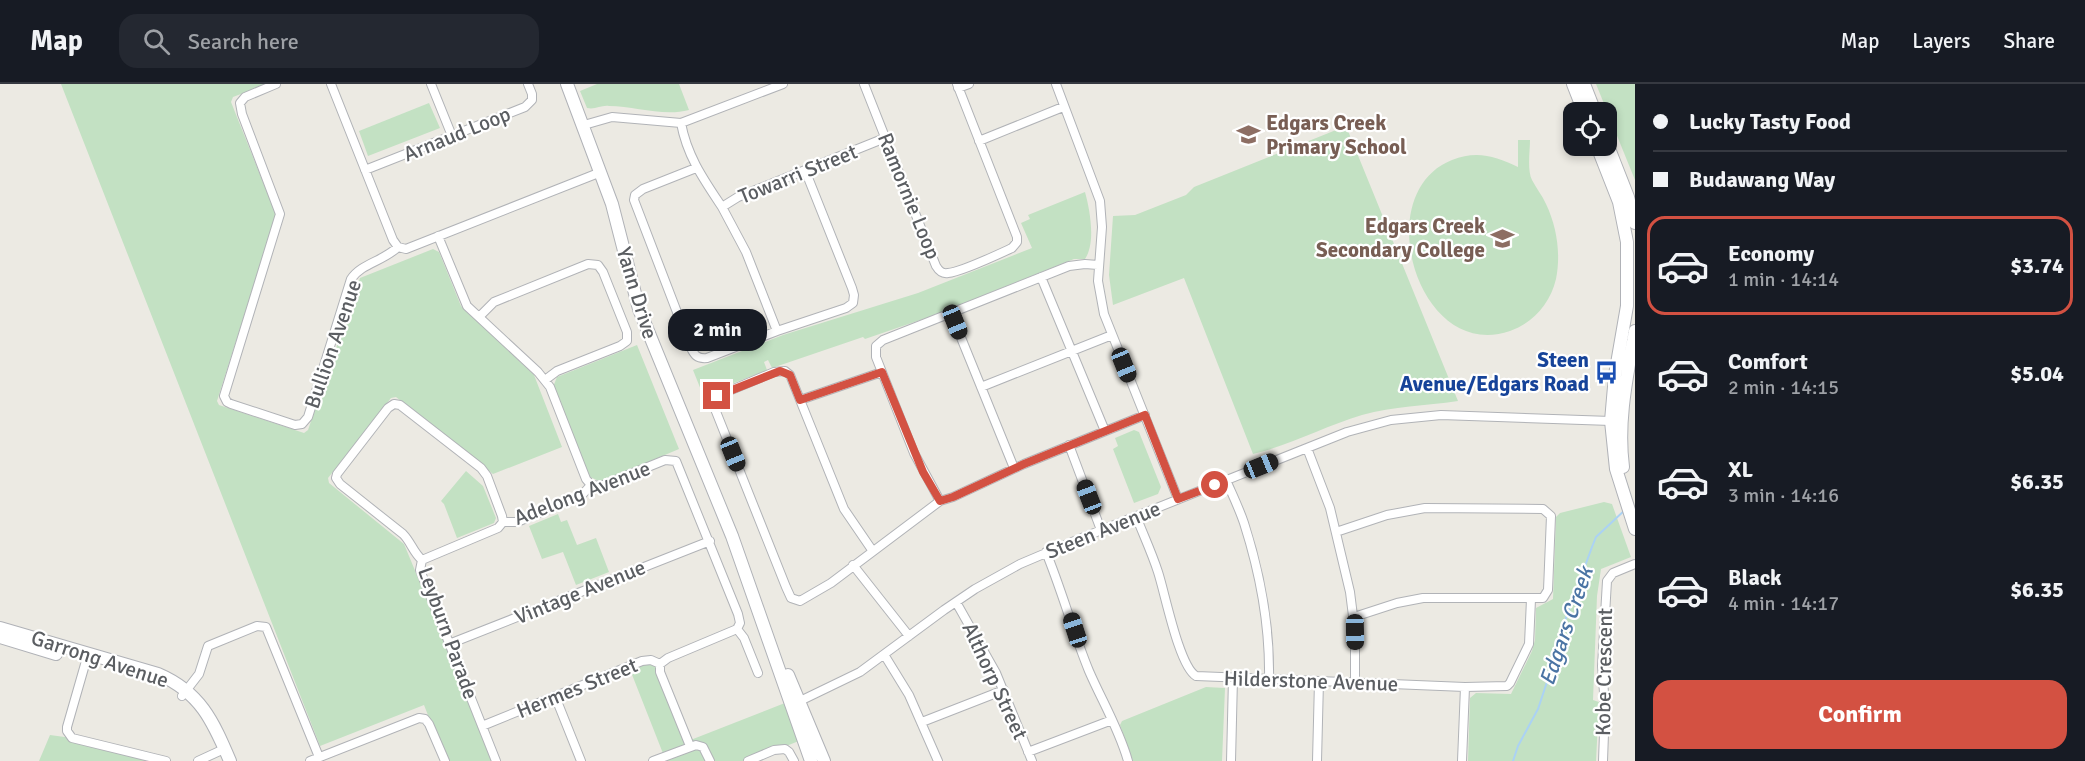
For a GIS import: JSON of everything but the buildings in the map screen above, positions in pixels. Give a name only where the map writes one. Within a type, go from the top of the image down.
[{"type":"street","name":"Bullion Avenue","points":[[276,84],[245,97],[240,103],[242,114],[280,214],[225,391],[227,402],[295,424],[305,422],[351,279],[359,269],[385,259],[398,247],[406,249],[601,172]]},
{"type":"street","points":[[331,84],[393,240],[398,247]]},
{"type":"street","points":[[431,84],[452,136]]},
{"type":"street","name":"Arnaud Loop","points":[[365,170],[529,104],[532,97],[528,84]]},
{"type":"street","name":"Yann Drive","points":[[567,84],[612,204],[639,309],[732,536],[812,761]]},
{"type":"street","name":"Ramornie Loop","points":[[864,84],[936,266],[945,273],[1003,252],[1012,248],[1017,242],[957,86]]},
{"type":"street","points":[[957,86],[969,84]]},
{"type":"street","points":[[1056,84],[1100,201],[1102,227],[1098,265],[1100,297],[1112,335],[1178,499]]},
{"type":"street","points":[[1573,84],[1580,102]]},
{"type":"street","points":[[1584,84],[1591,102]]},
{"type":"street","points":[[584,125],[612,117],[681,123],[777,85]]},
{"type":"street","points":[[979,141],[1063,107]]},
{"type":"street","name":"Towarri Street","points":[[681,123],[685,141],[696,168],[722,207],[738,197],[885,138]]},
{"type":"street","points":[[1601,156],[1623,217],[1628,258],[1626,321],[1617,363],[1617,421],[1624,485],[1635,529]]},
{"type":"street","points":[[1612,156],[1628,197],[1635,223]]},
{"type":"street","points":[[696,168],[643,189],[635,195],[634,200],[693,353],[698,357],[707,358],[846,308],[851,306],[855,299],[805,170]]},
{"type":"street","points":[[722,207],[746,252],[777,331]]},
{"type":"street","points":[[438,236],[463,300],[545,380],[586,479],[591,485]]},
{"type":"street","points":[[479,317],[494,302],[588,264],[598,265],[603,272],[627,332],[627,340],[620,346],[557,371],[545,380]]},
{"type":"street","points":[[940,501],[923,472],[882,372],[875,351],[879,342],[1041,277],[1078,264],[1098,265]]},
{"type":"street","points":[[1041,277],[1105,431]]},
{"type":"street","points":[[951,313],[1014,468]]},
{"type":"street","points":[[1617,421],[1635,331]]},
{"type":"street","points":[[981,387],[1112,335]]},
{"type":"street","points":[[872,550],[844,509],[790,375],[780,371],[719,394],[715,398],[714,405],[791,598],[800,601],[807,598],[940,501],[1014,468],[1145,415]]},
{"type":"street","points":[[800,400],[882,372]]},
{"type":"street","name":"Leyburn Parade","points":[[496,761],[420,570],[422,560],[415,554],[402,534],[340,484],[336,478],[338,470],[391,405],[400,405],[481,468],[487,476],[503,522]]},
{"type":"street","name":"Steen Avenue","points":[[800,701],[860,672],[885,656],[956,602],[995,578],[1046,552],[1368,426],[1441,415],[1617,421]]},
{"type":"street","points":[[1069,446],[1101,530]]},
{"type":"street","points":[[1307,448],[1326,493],[1354,617],[1355,682]]},
{"type":"street","name":"Adelong Avenue","points":[[422,560],[498,528],[503,522],[517,522],[581,496],[591,485],[601,486],[665,460],[676,460],[739,617],[740,623],[737,629],[744,638],[758,673]]},
{"type":"street","points":[[1226,480],[1244,524],[1264,608],[1269,648],[1269,679]]},
{"type":"street","points":[[1624,485],[1635,512]]},
{"type":"street","points":[[1336,532],[1387,515],[1425,508],[1543,509],[1551,516],[1548,590],[1543,598],[1423,598],[1397,603],[1354,617]]},
{"type":"street","name":"Hilderstone Avenue","points":[[1136,516],[1155,564],[1175,633],[1189,670],[1196,676],[1465,687],[1509,686],[1528,644],[1531,599]]},
{"type":"street","name":"Vintage Avenue","points":[[449,644],[710,541]]},
{"type":"street","points":[[1046,552],[1063,593],[1089,669],[1128,761]]},
{"type":"street","name":"Kobe Crescent","points":[[1603,761],[1605,706],[1602,666],[1607,581],[1613,573],[1635,564]]},
{"type":"street","points":[[853,565],[909,636]]},
{"type":"street","name":"Althorp Street","points":[[956,602],[983,647],[1004,690],[1032,761]]},
{"type":"street","points":[[184,693],[199,674],[208,646],[262,625],[266,627],[319,757]]},
{"type":"street","name":"Garrong Avenue","points":[[0,628],[184,693],[199,713],[223,756]]},
{"type":"street","name":"Hermes Street","points":[[482,726],[645,660],[660,664],[668,658],[737,629]]},
{"type":"street","name":"Yann Drive","points":[[767,633],[800,701],[824,761]]},
{"type":"street","name":"Garrong Avenue","points":[[0,637],[87,658]]},
{"type":"street","points":[[885,656],[922,722],[938,761]]},
{"type":"street","points":[[87,658],[67,727],[69,735],[72,738],[165,761]]},
{"type":"street","points":[[660,664],[660,672],[695,746],[704,750],[710,761]]},
{"type":"street","points":[[1231,761],[1233,678]]},
{"type":"street","points":[[1317,761],[1319,681]]},
{"type":"street","points":[[1462,761],[1465,687]]},
{"type":"street","points":[[922,722],[1004,690]]},
{"type":"street","points":[[555,696],[581,761]]},
{"type":"street","points":[[310,761],[419,718],[425,719],[429,724],[445,761]]},
{"type":"street","points":[[1028,752],[1112,720]]},
{"type":"street","points":[[653,761],[695,746]]},
{"type":"street","points":[[748,761],[774,750],[785,749],[794,761]]},
{"type":"street","points":[[198,761],[223,756]]},
{"type":"green space","points":[[61,84],[267,84],[233,97],[231,102],[276,215],[217,401],[219,405],[304,433],[308,430],[360,278],[433,249],[439,252],[461,306],[534,375],[562,447],[493,474],[396,397],[391,398],[328,478],[329,483],[404,544],[494,761],[446,761],[424,705],[320,746]]},
{"type":"green space","points":[[597,84],[679,84],[689,110],[659,112],[619,106],[587,108],[580,91]]},
{"type":"green space","points":[[1596,84],[1635,84],[1635,180],[1617,136],[1617,102],[1603,102]]},
{"type":"green space","points":[[429,103],[440,128],[368,156],[359,131]]},
{"type":"green space","points":[[1346,126],[1458,401],[1362,415],[1281,446],[1253,454],[1184,278],[1113,305],[1109,275],[1113,216],[1135,215],[1186,195],[1194,187]]},
{"type":"green space","points":[[1518,140],[1530,140],[1530,176],[1553,222],[1558,250],[1556,279],[1550,297],[1526,323],[1510,331],[1478,334],[1450,322],[1429,300],[1415,270],[1409,237],[1413,205],[1427,178],[1452,160],[1478,155],[1502,160],[1518,167]]},
{"type":"green space","points":[[1085,192],[1091,236],[1085,259],[1074,259],[929,317],[865,339],[863,337],[772,368],[768,360],[764,362],[767,370],[703,395],[693,370],[783,335],[918,293],[1032,248],[1021,223],[1030,219],[1028,215]]},
{"type":"green space","points":[[637,345],[679,449],[601,482],[590,477],[553,387],[557,377]]},
{"type":"green space","points":[[1134,430],[1139,432],[1161,487],[1158,494],[1134,503],[1113,449],[1118,446],[1115,438]]},
{"type":"green space","points":[[466,471],[483,486],[496,518],[494,523],[457,538],[441,501]]},
{"type":"green space","points":[[1604,502],[1612,504],[1631,557],[1601,569],[1597,596],[1593,700],[1599,702],[1596,761],[1468,761],[1470,698],[1476,693],[1511,694],[1532,651],[1535,640],[1536,608],[1553,599],[1556,517],[1560,513]]},
{"type":"green space","points":[[558,514],[561,522],[567,520],[577,545],[596,538],[609,572],[576,585],[563,552],[542,559],[529,526]]},
{"type":"green space","points":[[642,661],[660,664],[688,741],[790,701],[804,739],[748,761],[653,761],[664,756],[629,667]]},
{"type":"green space","points":[[1206,687],[1225,688],[1222,761],[1133,761],[1120,725],[1122,721]]},
{"type":"green space","points":[[50,735],[72,738],[166,761],[39,761]]},
{"type":"waterway","name":"Edgars Creek","points":[[1513,761],[1518,746],[1538,709],[1563,626],[1596,537],[1626,509]]},
{"type":"place","name":"Edgars Creek Primary School","points":[[1248,135]]},
{"type":"place","name":"Edgars Creek Secondary College","points":[[1503,238]]},
{"type":"place","name":"Steen Avenue/Edgars Road","points":[[1607,372]]},
{"type":"route","points":[[717,396],[774,372],[785,371],[790,375],[800,400],[882,372],[914,453],[940,501],[953,497],[992,477],[1145,415],[1178,499],[1215,485]]}]
